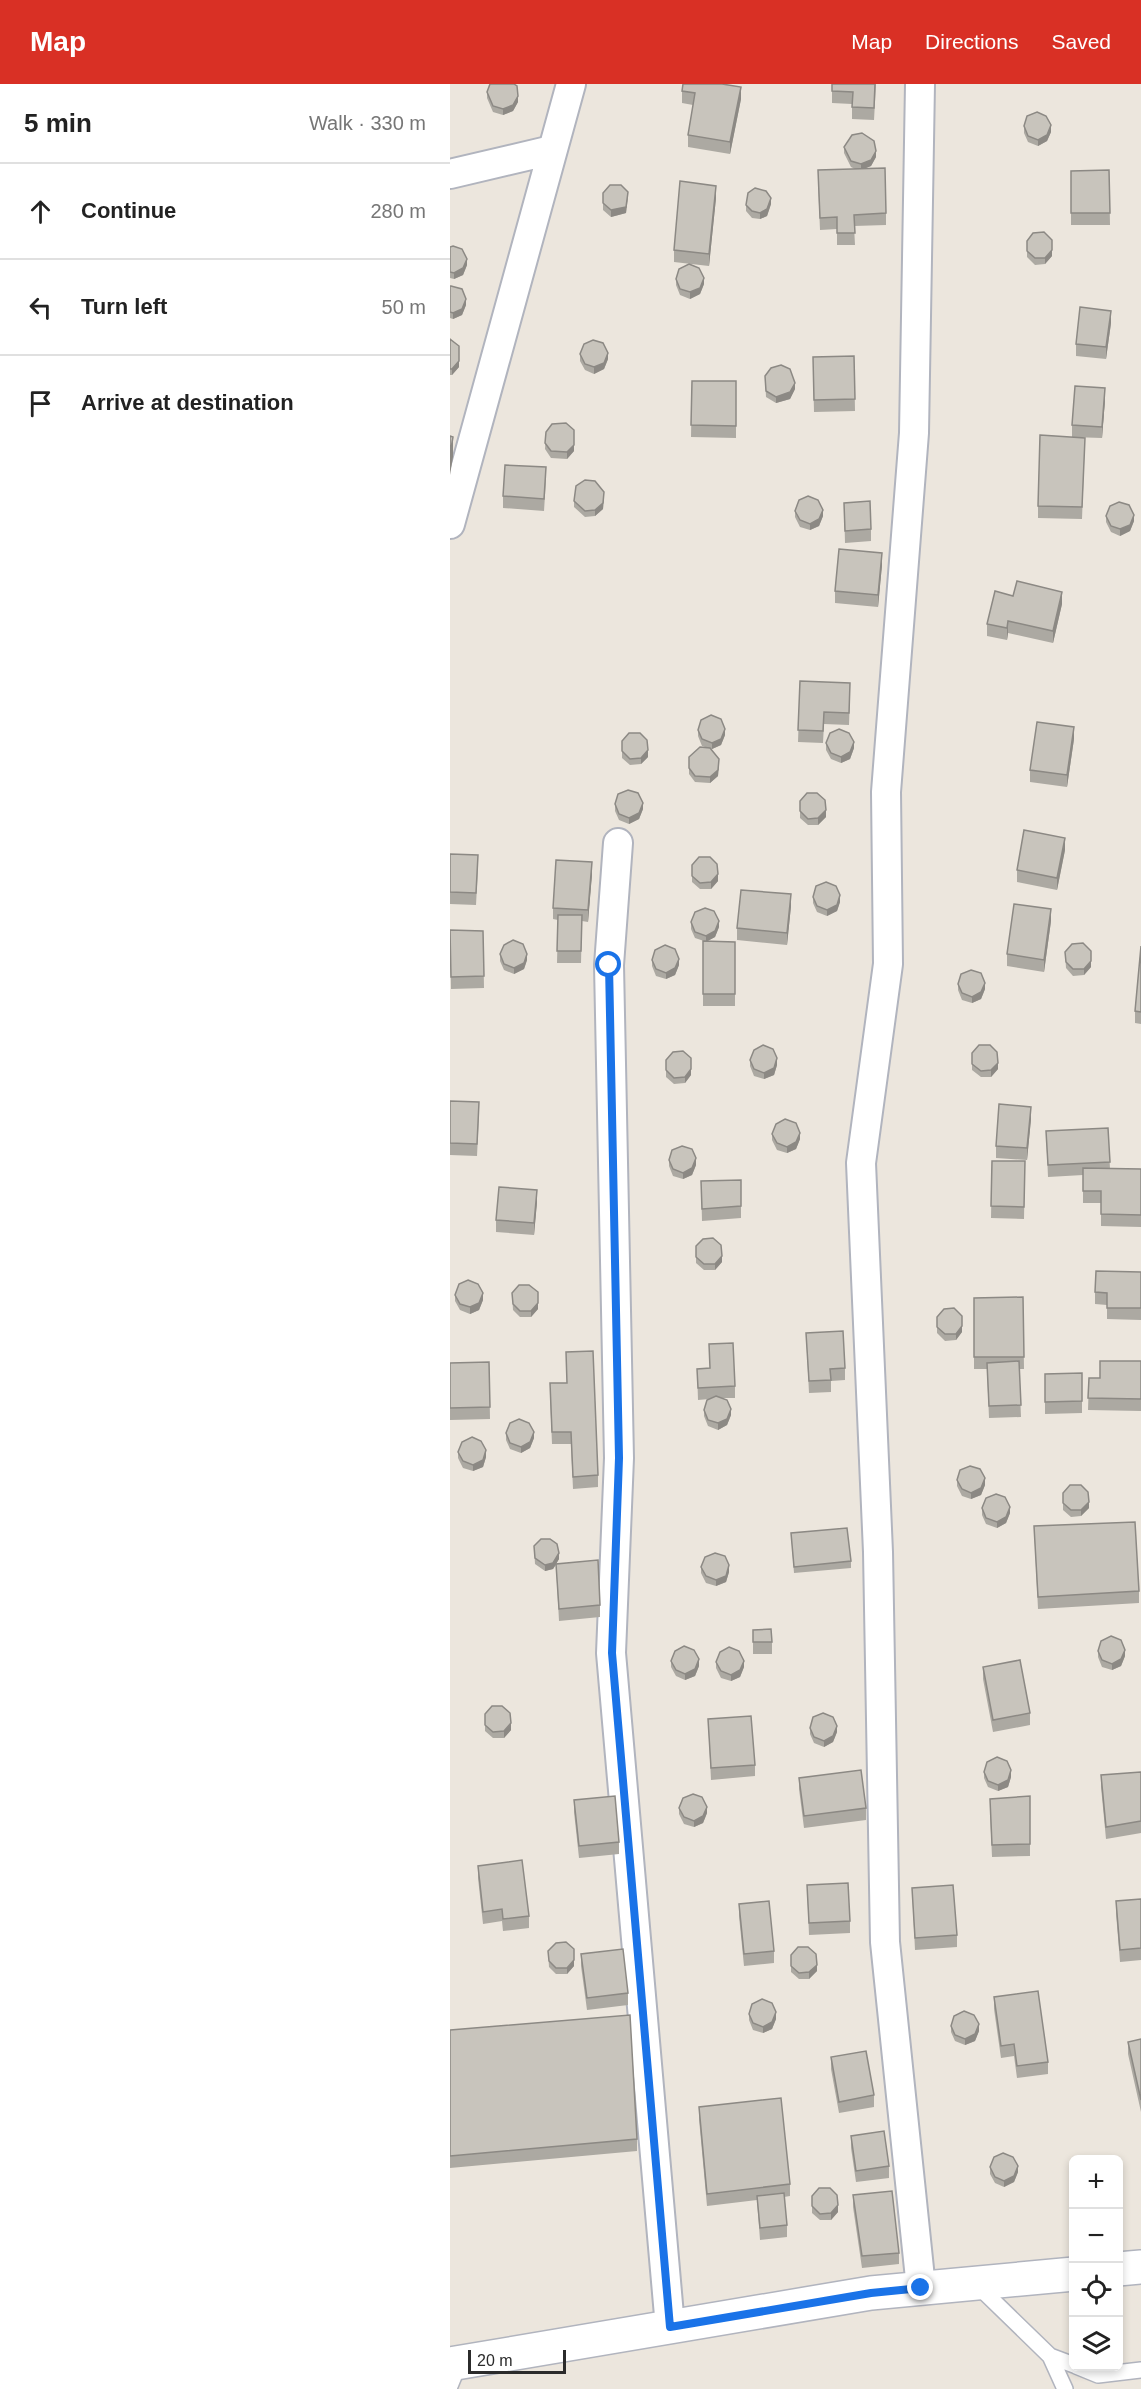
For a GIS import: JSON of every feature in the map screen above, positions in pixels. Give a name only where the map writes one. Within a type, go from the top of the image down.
[{"type":"main road","points":[[1123,2269],[1141,2267]]},
{"type":"main road","points":[[453,2371],[670,2327],[871,2293],[1069,2274]]},
{"type":"street","points":[[451,513],[571,84]]},
{"type":"street","points":[[920,84],[914,433],[886,792],[888,964],[861,1163],[878,1552],[885,1942],[921,2288]]},
{"type":"street","points":[[450,174],[552,150]]},
{"type":"street","points":[[618,843],[609,965],[619,1458],[612,1653],[670,2327]]},
{"type":"lane","points":[[974,2283],[1050,2356],[1065,2389]]},
{"type":"lane","points":[[1050,2356],[1069,2364]]},
{"type":"lane","points":[[1088,2371],[1098,2375],[1141,2370]]},
{"type":"building","points":[[490,84],[517,86],[518,96],[513,105],[503,109],[493,106],[487,92]]},
{"type":"building","points":[[683,84],[722,84],[741,87],[730,142],[688,135],[695,93],[682,91]]},
{"type":"building","points":[[832,84],[875,84],[874,108],[852,107],[853,92],[832,91]]},
{"type":"building","points":[[1037,112],[1046,116],[1051,125],[1047,135],[1038,140],[1028,136],[1024,126],[1027,116]]},
{"type":"building","points":[[862,133],[874,141],[876,151],[871,160],[861,164],[851,161],[844,147],[852,135]]},
{"type":"building","points":[[885,168],[886,213],[854,215],[855,233],[837,233],[837,217],[820,218],[818,170]]},
{"type":"building","points":[[1109,170],[1110,213],[1071,213],[1071,171]]},
{"type":"building","points":[[680,181],[716,186],[709,254],[674,250]]},
{"type":"building","points":[[610,185],[621,185],[628,192],[626,207],[611,210],[603,203],[603,193]]},
{"type":"building","points":[[755,188],[766,191],[771,198],[767,209],[760,213],[752,211],[746,205],[748,193]]},
{"type":"building","points":[[1044,232],[1052,240],[1052,250],[1045,258],[1035,258],[1027,251],[1027,241],[1033,233]]},
{"type":"building","points":[[450,247],[462,249],[467,259],[463,268],[454,273],[450,272]]},
{"type":"building","points":[[689,264],[699,268],[704,278],[700,288],[690,292],[680,289],[676,279],[679,269]]},
{"type":"building","points":[[450,286],[462,289],[466,299],[462,309],[453,313],[450,312]]},
{"type":"building","points":[[1080,307],[1111,311],[1106,347],[1076,344]]},
{"type":"building","points":[[450,339],[459,346],[459,361],[452,369],[450,369]]},
{"type":"building","points":[[593,340],[603,343],[608,353],[604,363],[594,367],[585,364],[580,354],[584,344]]},
{"type":"building","points":[[854,356],[855,399],[814,400],[813,357]]},
{"type":"building","points":[[781,365],[790,369],[795,383],[790,392],[776,397],[766,391],[765,376],[771,368]]},
{"type":"building","points":[[692,381],[736,381],[736,426],[691,425]]},
{"type":"building","points":[[1075,386],[1105,388],[1102,427],[1072,425]]},
{"type":"building","points":[[566,423],[574,430],[574,445],[567,452],[551,451],[545,443],[546,432],[552,424]]},
{"type":"building","points":[[1040,435],[1085,438],[1082,507],[1038,506]]},
{"type":"building","points":[[450,436],[453,437],[450,454]]},
{"type":"building","points":[[505,465],[546,467],[544,499],[503,496]]},
{"type":"building","points":[[585,480],[595,481],[604,492],[603,503],[595,510],[585,511],[574,501],[576,486]]},
{"type":"building","points":[[808,496],[818,500],[823,510],[819,519],[810,524],[800,520],[795,511],[799,500]]},
{"type":"building","points":[[870,501],[871,529],[845,531],[844,503]]},
{"type":"building","points":[[1119,502],[1129,505],[1134,515],[1130,525],[1120,529],[1111,526],[1106,516],[1110,506]]},
{"type":"building","points":[[839,549],[882,553],[878,595],[835,591]]},
{"type":"building","points":[[1017,581],[1062,592],[1053,631],[1008,621],[1007,628],[987,624],[995,591],[1013,596]]},
{"type":"building","points":[[800,681],[850,683],[849,713],[824,712],[823,731],[798,730]]},
{"type":"building","points":[[711,715],[721,719],[725,729],[721,739],[712,743],[702,739],[698,730],[701,720]]},
{"type":"building","points":[[1037,722],[1074,727],[1067,775],[1030,770]]},
{"type":"building","points":[[839,729],[849,733],[854,742],[850,752],[841,757],[831,753],[826,743],[830,733]]},
{"type":"building","points":[[629,733],[640,733],[647,740],[648,750],[641,758],[630,759],[622,751],[622,741]]},
{"type":"building","points":[[700,747],[710,748],[719,759],[718,770],[710,777],[695,776],[689,768],[689,757]]},
{"type":"building","points":[[628,790],[638,793],[643,803],[639,813],[629,818],[619,814],[615,804],[618,794]]},
{"type":"building","points":[[807,793],[817,793],[825,800],[826,810],[818,818],[808,819],[800,811],[800,801]]},
{"type":"building","points":[[1024,830],[1065,838],[1057,878],[1017,870]]},
{"type":"building","points":[[450,854],[478,855],[476,893],[450,892]]},
{"type":"building","points":[[699,857],[710,857],[717,864],[718,874],[711,882],[700,883],[692,876],[692,865]]},
{"type":"building","points":[[556,860],[592,862],[588,910],[553,908]]},
{"type":"building","points":[[826,882],[836,886],[840,895],[837,905],[827,910],[817,906],[813,897],[816,886]]},
{"type":"building","points":[[741,890],[791,894],[787,933],[737,928]]},
{"type":"building","points":[[1014,904],[1051,909],[1044,960],[1007,954]]},
{"type":"building","points":[[705,908],[714,911],[719,921],[715,931],[706,936],[695,932],[691,922],[695,912]]},
{"type":"building","points":[[558,915],[582,915],[581,951],[557,951]]},
{"type":"building","points":[[450,930],[483,931],[484,976],[451,977]]},
{"type":"building","points":[[513,940],[523,944],[527,954],[524,963],[514,968],[504,964],[500,954],[504,945]]},
{"type":"building","points":[[703,941],[735,942],[735,994],[703,994]]},
{"type":"building","points":[[1083,943],[1091,951],[1091,961],[1084,969],[1073,969],[1066,962],[1065,952],[1072,944]]},
{"type":"building","points":[[665,945],[675,949],[679,959],[675,968],[666,973],[656,969],[652,960],[655,950]]},
{"type":"building","points":[[1141,946],[1141,1012],[1135,1011]]},
{"type":"building","points":[[971,970],[981,973],[985,983],[981,992],[972,997],[962,993],[958,984],[961,974]]},
{"type":"building","points":[[763,1045],[773,1049],[777,1058],[774,1068],[764,1073],[754,1069],[750,1060],[754,1050]]},
{"type":"building","points":[[979,1045],[990,1045],[997,1052],[998,1063],[991,1070],[981,1071],[972,1064],[972,1053]]},
{"type":"building","points":[[683,1051],[691,1058],[691,1069],[685,1077],[674,1078],[666,1070],[666,1060],[673,1052]]},
{"type":"building","points":[[450,1101],[479,1102],[477,1144],[450,1143]]},
{"type":"building","points":[[999,1104],[1031,1107],[1027,1148],[996,1146]]},
{"type":"building","points":[[785,1119],[796,1123],[800,1133],[796,1142],[787,1147],[777,1143],[772,1134],[776,1124]]},
{"type":"building","points":[[1108,1128],[1110,1162],[1048,1165],[1046,1131]]},
{"type":"building","points":[[682,1146],[692,1149],[696,1158],[692,1168],[683,1173],[673,1169],[669,1160],[672,1150]]},
{"type":"building","points":[[992,1161],[1025,1161],[1024,1207],[991,1206]]},
{"type":"building","points":[[1083,1168],[1141,1169],[1141,1215],[1101,1214],[1101,1191],[1083,1191]]},
{"type":"building","points":[[741,1180],[741,1206],[702,1209],[701,1181]]},
{"type":"building","points":[[499,1187],[537,1190],[534,1223],[496,1220]]},
{"type":"building","points":[[713,1238],[721,1245],[722,1256],[715,1264],[704,1264],[696,1257],[696,1246],[703,1239]]},
{"type":"building","points":[[1096,1271],[1141,1272],[1141,1308],[1107,1308],[1107,1293],[1095,1292]]},
{"type":"building","points":[[468,1280],[478,1284],[483,1293],[479,1303],[470,1307],[460,1304],[455,1295],[459,1284]]},
{"type":"building","points":[[519,1285],[529,1285],[538,1292],[538,1303],[531,1311],[520,1311],[513,1304],[512,1293]]},
{"type":"building","points":[[1023,1297],[1024,1357],[974,1357],[974,1298]]},
{"type":"building","points":[[954,1308],[962,1316],[962,1326],[956,1334],[945,1334],[937,1327],[937,1317],[944,1309]]},
{"type":"building","points":[[843,1331],[845,1368],[830,1369],[831,1380],[809,1381],[806,1333]]},
{"type":"building","points":[[733,1343],[735,1386],[698,1388],[697,1369],[710,1368],[709,1344]]},
{"type":"building","points":[[593,1351],[598,1475],[573,1477],[571,1432],[552,1432],[550,1383],[567,1383],[566,1352]]},
{"type":"building","points":[[1019,1361],[1021,1405],[989,1406],[987,1363]]},
{"type":"building","points":[[1100,1361],[1141,1361],[1141,1399],[1088,1398],[1089,1378],[1100,1378]]},
{"type":"building","points":[[489,1362],[490,1407],[450,1408],[450,1363]]},
{"type":"building","points":[[1082,1373],[1082,1401],[1045,1402],[1045,1374]]},
{"type":"building","points":[[716,1396],[727,1400],[731,1409],[727,1419],[718,1423],[708,1420],[704,1410],[707,1400]]},
{"type":"building","points":[[519,1419],[529,1423],[534,1432],[530,1442],[521,1447],[510,1443],[506,1433],[510,1423]]},
{"type":"building","points":[[472,1437],[481,1441],[486,1450],[483,1460],[473,1465],[463,1461],[458,1452],[462,1442]]},
{"type":"building","points":[[970,1466],[980,1469],[985,1478],[981,1488],[971,1493],[962,1489],[957,1480],[960,1470]]},
{"type":"building","points":[[1070,1485],[1081,1485],[1088,1492],[1089,1502],[1081,1510],[1071,1510],[1063,1503],[1063,1493]]},
{"type":"building","points":[[996,1494],[1005,1497],[1010,1507],[1006,1517],[997,1522],[986,1518],[982,1508],[986,1498]]},
{"type":"building","points":[[1135,1522],[1139,1591],[1038,1597],[1034,1526]]},
{"type":"building","points":[[847,1528],[851,1561],[794,1567],[791,1533]]},
{"type":"building","points":[[541,1539],[550,1539],[557,1544],[559,1553],[553,1563],[545,1565],[535,1558],[534,1546]]},
{"type":"building","points":[[715,1553],[725,1556],[729,1565],[726,1576],[716,1580],[706,1576],[701,1567],[705,1557]]},
{"type":"building","points":[[598,1560],[600,1605],[559,1609],[556,1564]]},
{"type":"building","points":[[771,1629],[772,1642],[753,1642],[753,1630]]},
{"type":"building","points":[[1111,1636],[1121,1640],[1125,1650],[1121,1659],[1112,1664],[1102,1660],[1098,1651],[1101,1641]]},
{"type":"building","points":[[684,1646],[694,1650],[699,1659],[695,1669],[685,1674],[676,1670],[671,1661],[675,1651]]},
{"type":"building","points":[[729,1647],[739,1651],[744,1661],[740,1670],[731,1675],[721,1671],[716,1662],[720,1652]]},
{"type":"building","points":[[1020,1660],[1030,1713],[993,1720],[983,1667]]},
{"type":"building","points":[[492,1706],[502,1706],[510,1713],[511,1723],[504,1731],[493,1732],[485,1725],[485,1714]]},
{"type":"building","points":[[823,1713],[833,1717],[837,1726],[833,1736],[824,1741],[814,1737],[810,1728],[813,1717]]},
{"type":"building","points":[[751,1716],[755,1765],[711,1768],[708,1719]]},
{"type":"building","points":[[997,1757],[1007,1761],[1011,1770],[1008,1780],[998,1785],[988,1781],[984,1772],[987,1762]]},
{"type":"building","points":[[861,1770],[866,1808],[804,1816],[799,1778]]},
{"type":"building","points":[[1141,1772],[1141,1821],[1106,1827],[1101,1775]]},
{"type":"building","points":[[693,1794],[702,1797],[707,1807],[703,1816],[694,1821],[684,1817],[679,1808],[683,1798]]},
{"type":"building","points":[[615,1796],[619,1842],[579,1846],[574,1800]]},
{"type":"building","points":[[1030,1796],[1030,1844],[992,1845],[990,1799]]},
{"type":"building","points":[[522,1860],[529,1916],[503,1919],[502,1909],[483,1912],[478,1866]]},
{"type":"building","points":[[848,1883],[850,1921],[809,1923],[807,1885]]},
{"type":"building","points":[[953,1885],[957,1935],[915,1938],[912,1888]]},
{"type":"building","points":[[1141,1899],[1141,1948],[1120,1950],[1116,1901]]},
{"type":"building","points":[[769,1901],[774,1951],[744,1954],[739,1904]]},
{"type":"building","points":[[566,1942],[574,1949],[574,1960],[567,1968],[556,1968],[549,1961],[548,1951],[556,1943]]},
{"type":"building","points":[[798,1947],[808,1947],[816,1954],[817,1965],[809,1972],[799,1973],[791,1966],[791,1955]]},
{"type":"building","points":[[623,1949],[628,1993],[587,1998],[581,1954]]},
{"type":"building","points":[[1038,1991],[1048,2062],[1017,2066],[1014,2044],[1001,2046],[994,1997]]},
{"type":"building","points":[[762,1999],[772,2003],[776,2012],[772,2022],[763,2027],[753,2023],[749,2014],[752,2004]]},
{"type":"building","points":[[964,2011],[974,2015],[979,2024],[975,2034],[965,2039],[955,2035],[951,2026],[954,2016]]},
{"type":"building","points":[[630,2015],[637,2139],[450,2156],[450,2030]]},
{"type":"building","points":[[1141,2039],[1141,2100],[1128,2042]]},
{"type":"building","points":[[866,2051],[874,2095],[839,2102],[831,2057]]},
{"type":"building","points":[[781,2098],[790,2184],[707,2194],[699,2107]]},
{"type":"building","points":[[884,2131],[889,2166],[856,2171],[851,2136]]},
{"type":"building","points":[[1003,2153],[1013,2157],[1018,2166],[1014,2176],[1004,2181],[995,2177],[990,2167],[994,2157]]},
{"type":"building","points":[[819,2188],[830,2188],[837,2195],[838,2205],[831,2213],[820,2214],[812,2206],[812,2196]]},
{"type":"building","points":[[892,2191],[899,2253],[862,2256],[853,2195]]},
{"type":"building","points":[[784,2193],[787,2225],[760,2228],[757,2196]]},
{"type":"route","points":[[609,965],[619,1458],[612,1653],[670,2327],[871,2293],[921,2288]]}]
